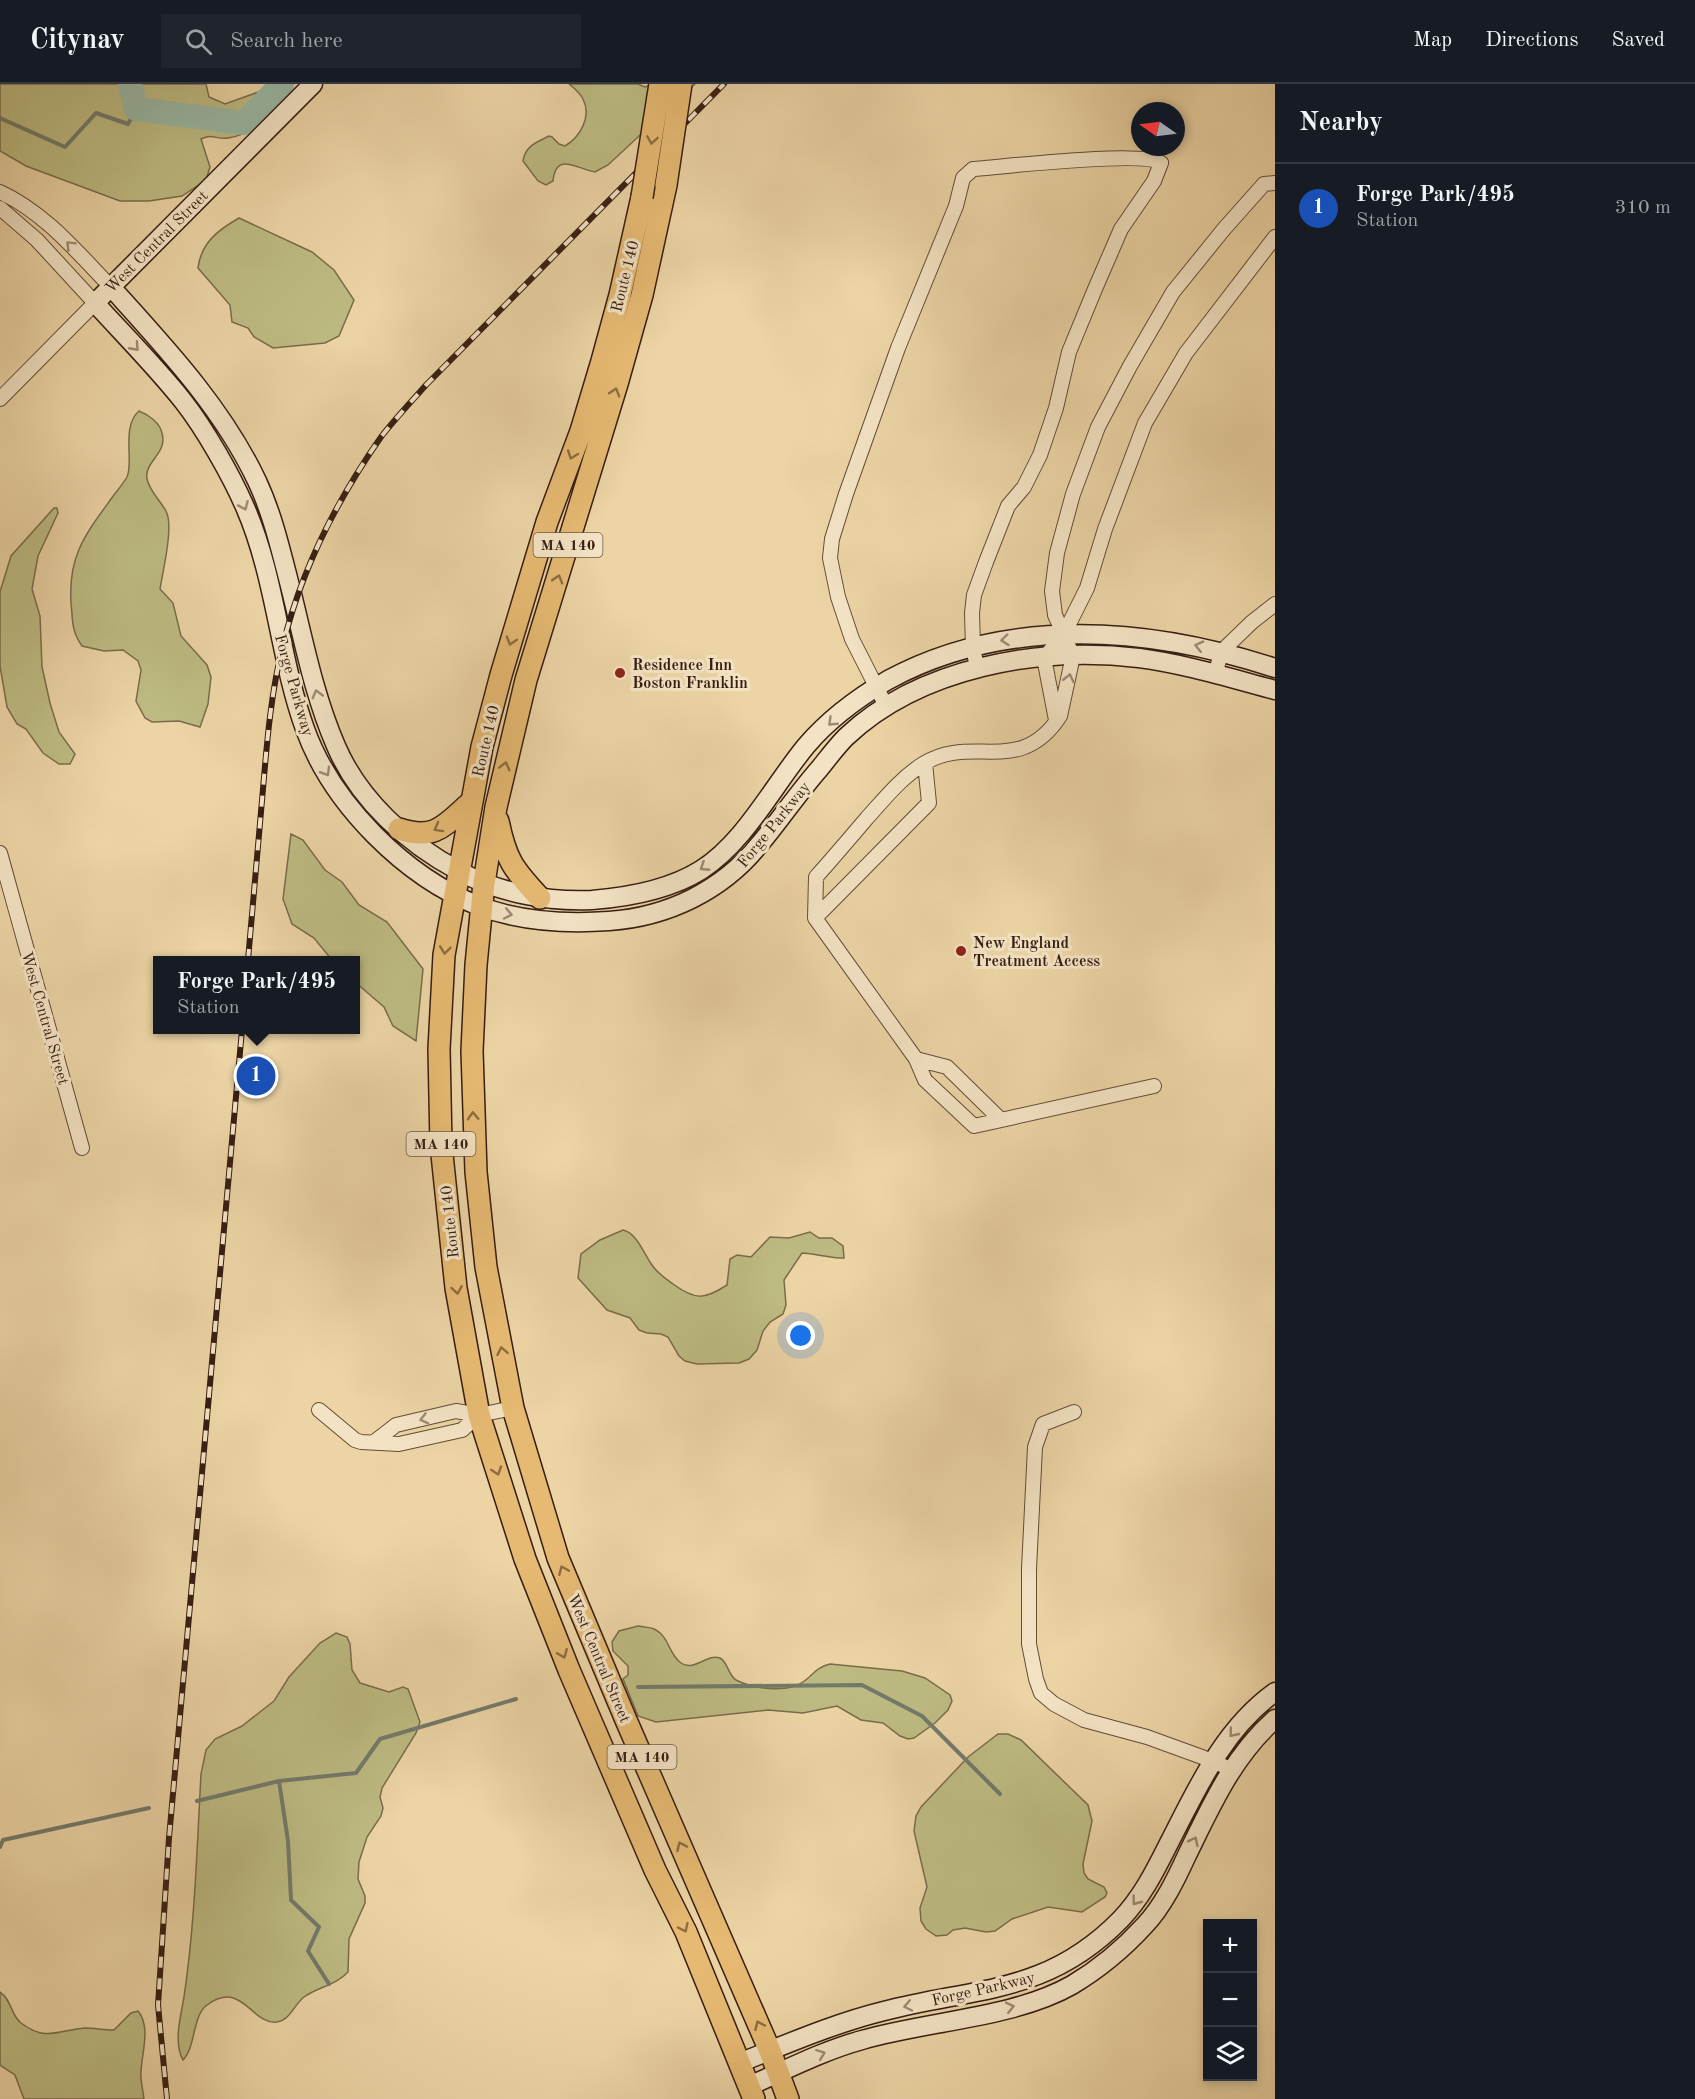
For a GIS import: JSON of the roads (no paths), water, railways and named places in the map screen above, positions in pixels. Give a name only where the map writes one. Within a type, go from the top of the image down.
[{"type":"main road","name":"Route 140","points":[[479,1415],[456,1288],[441,1145],[439,1049],[444,955],[470,802],[482,747],[547,522],[581,430],[620,295],[642,197],[660,84]]},
{"type":"main road","name":"Route 140","points":[[513,1408],[486,1267],[476,1172],[472,1051],[476,965],[484,883],[496,807],[526,680],[639,306],[666,185],[681,84]]},
{"type":"main road","points":[[399,829],[418,835],[431,833],[448,823],[470,802]]},
{"type":"main road","points":[[496,807],[503,844],[511,865],[540,897]]},
{"type":"main road","name":"West Central Street","points":[[513,1408],[558,1558],[770,2051],[788,2099]]},
{"type":"main road","name":"West Central Street","points":[[479,1415],[525,1559],[655,1870],[686,1932],[751,2092]]},
{"type":"street","name":"West Central Street","points":[[0,399],[313,84]]},
{"type":"street","points":[[886,706],[852,639],[838,597],[830,558],[832,539],[898,348],[956,206],[963,178],[974,169],[1127,157],[1156,159],[1161,163],[1154,181],[1121,229],[1069,352],[1056,408],[1040,455],[1024,487],[1008,506],[974,595],[973,647],[977,668]]},
{"type":"street","points":[[1154,1086],[974,1126],[926,1080],[916,1059],[815,918],[816,877],[897,784],[925,763],[952,753],[1023,749],[1038,742],[1060,716],[1074,656],[1055,615],[1052,591],[1057,553],[1073,494],[1098,427],[1173,292],[1264,184],[1275,183]]},
{"type":"street","points":[[0,192],[28,207],[62,237],[111,287]]},
{"type":"street","points":[[0,208],[37,240],[95,303]]},
{"type":"street","points":[[1056,722],[1044,658],[1064,634],[1087,588],[1105,529],[1145,423],[1186,353],[1275,237]]},
{"type":"street","name":"Forge Parkway","points":[[111,287],[178,362],[209,401],[236,440],[258,483],[275,529],[320,704],[337,749],[362,790],[399,829],[428,852],[484,883],[540,897],[585,900],[625,896],[678,882],[713,861],[735,840],[808,743],[841,713],[876,688],[926,661],[997,640],[1096,633],[1143,636],[1222,651],[1275,668]]},
{"type":"street","name":"Forge Parkway","points":[[95,303],[186,404],[224,464],[245,507],[262,554],[304,726],[324,770],[351,809],[375,836],[409,864],[454,894],[481,907],[537,919],[610,921],[658,912],[703,893],[725,879],[758,847],[800,791],[846,737],[886,706],[928,684],[994,663],[1074,656],[1136,658],[1183,665],[1275,690]]},
{"type":"street","points":[[1215,674],[1222,651],[1275,604]]},
{"type":"street","points":[[815,918],[929,803],[925,763]]},
{"type":"street","name":"West Central Street","points":[[0,853],[82,1148]]},
{"type":"street","points":[[916,1059],[947,1067],[1001,1120]]},
{"type":"street","points":[[374,1442],[396,1425],[456,1411],[479,1415],[513,1408]]},
{"type":"street","points":[[319,1410],[355,1440],[399,1444],[462,1430],[479,1415]]},
{"type":"street","points":[[1074,1412],[1043,1424],[1035,1447],[1029,1569],[1029,1644],[1041,1693],[1054,1704],[1084,1720],[1147,1737],[1232,1770]]},
{"type":"street","name":"Forge Parkway","points":[[740,2063],[835,2025],[884,2011],[998,1988],[1046,1973],[1066,1963],[1105,1934],[1137,1899],[1150,1880],[1213,1761],[1232,1732],[1275,1692]]},
{"type":"street","name":"Forge Parkway","points":[[751,2092],[779,2073],[818,2055],[860,2040],[910,2027],[1028,2003],[1071,1985],[1113,1957],[1147,1923],[1174,1882],[1216,1795],[1240,1755],[1275,1719]]},
{"type":"waterway","points":[[130,84],[136,109],[244,123],[282,84]]},
{"type":"waterway","points":[[0,118],[65,147],[96,113],[128,124],[136,109]]},
{"type":"waterway","points":[[638,1687],[862,1685],[922,1716],[1000,1794]]},
{"type":"waterway","points":[[197,1801],[279,1781],[356,1773],[380,1739],[516,1699]]},
{"type":"waterway","points":[[279,1781],[288,1841],[291,1900],[319,1927],[308,1951],[329,1984]]},
{"type":"waterway","points":[[0,1847],[3,1840],[149,1808]]},
{"type":"railway","points":[[248,956],[266,753],[275,681],[283,645],[300,590],[335,511],[381,437],[426,385],[724,84]]},
{"type":"railway","points":[[167,2099],[158,2005],[169,1838],[242,1034]]},
{"type":"place","name":"Residence Inn Boston Franklin","points":[[620,673]]},
{"type":"place","name":"New England Treatment Access","points":[[961,951]]},
{"type":"place","name":"Forge Park/495","points":[[256,1076]]}]
